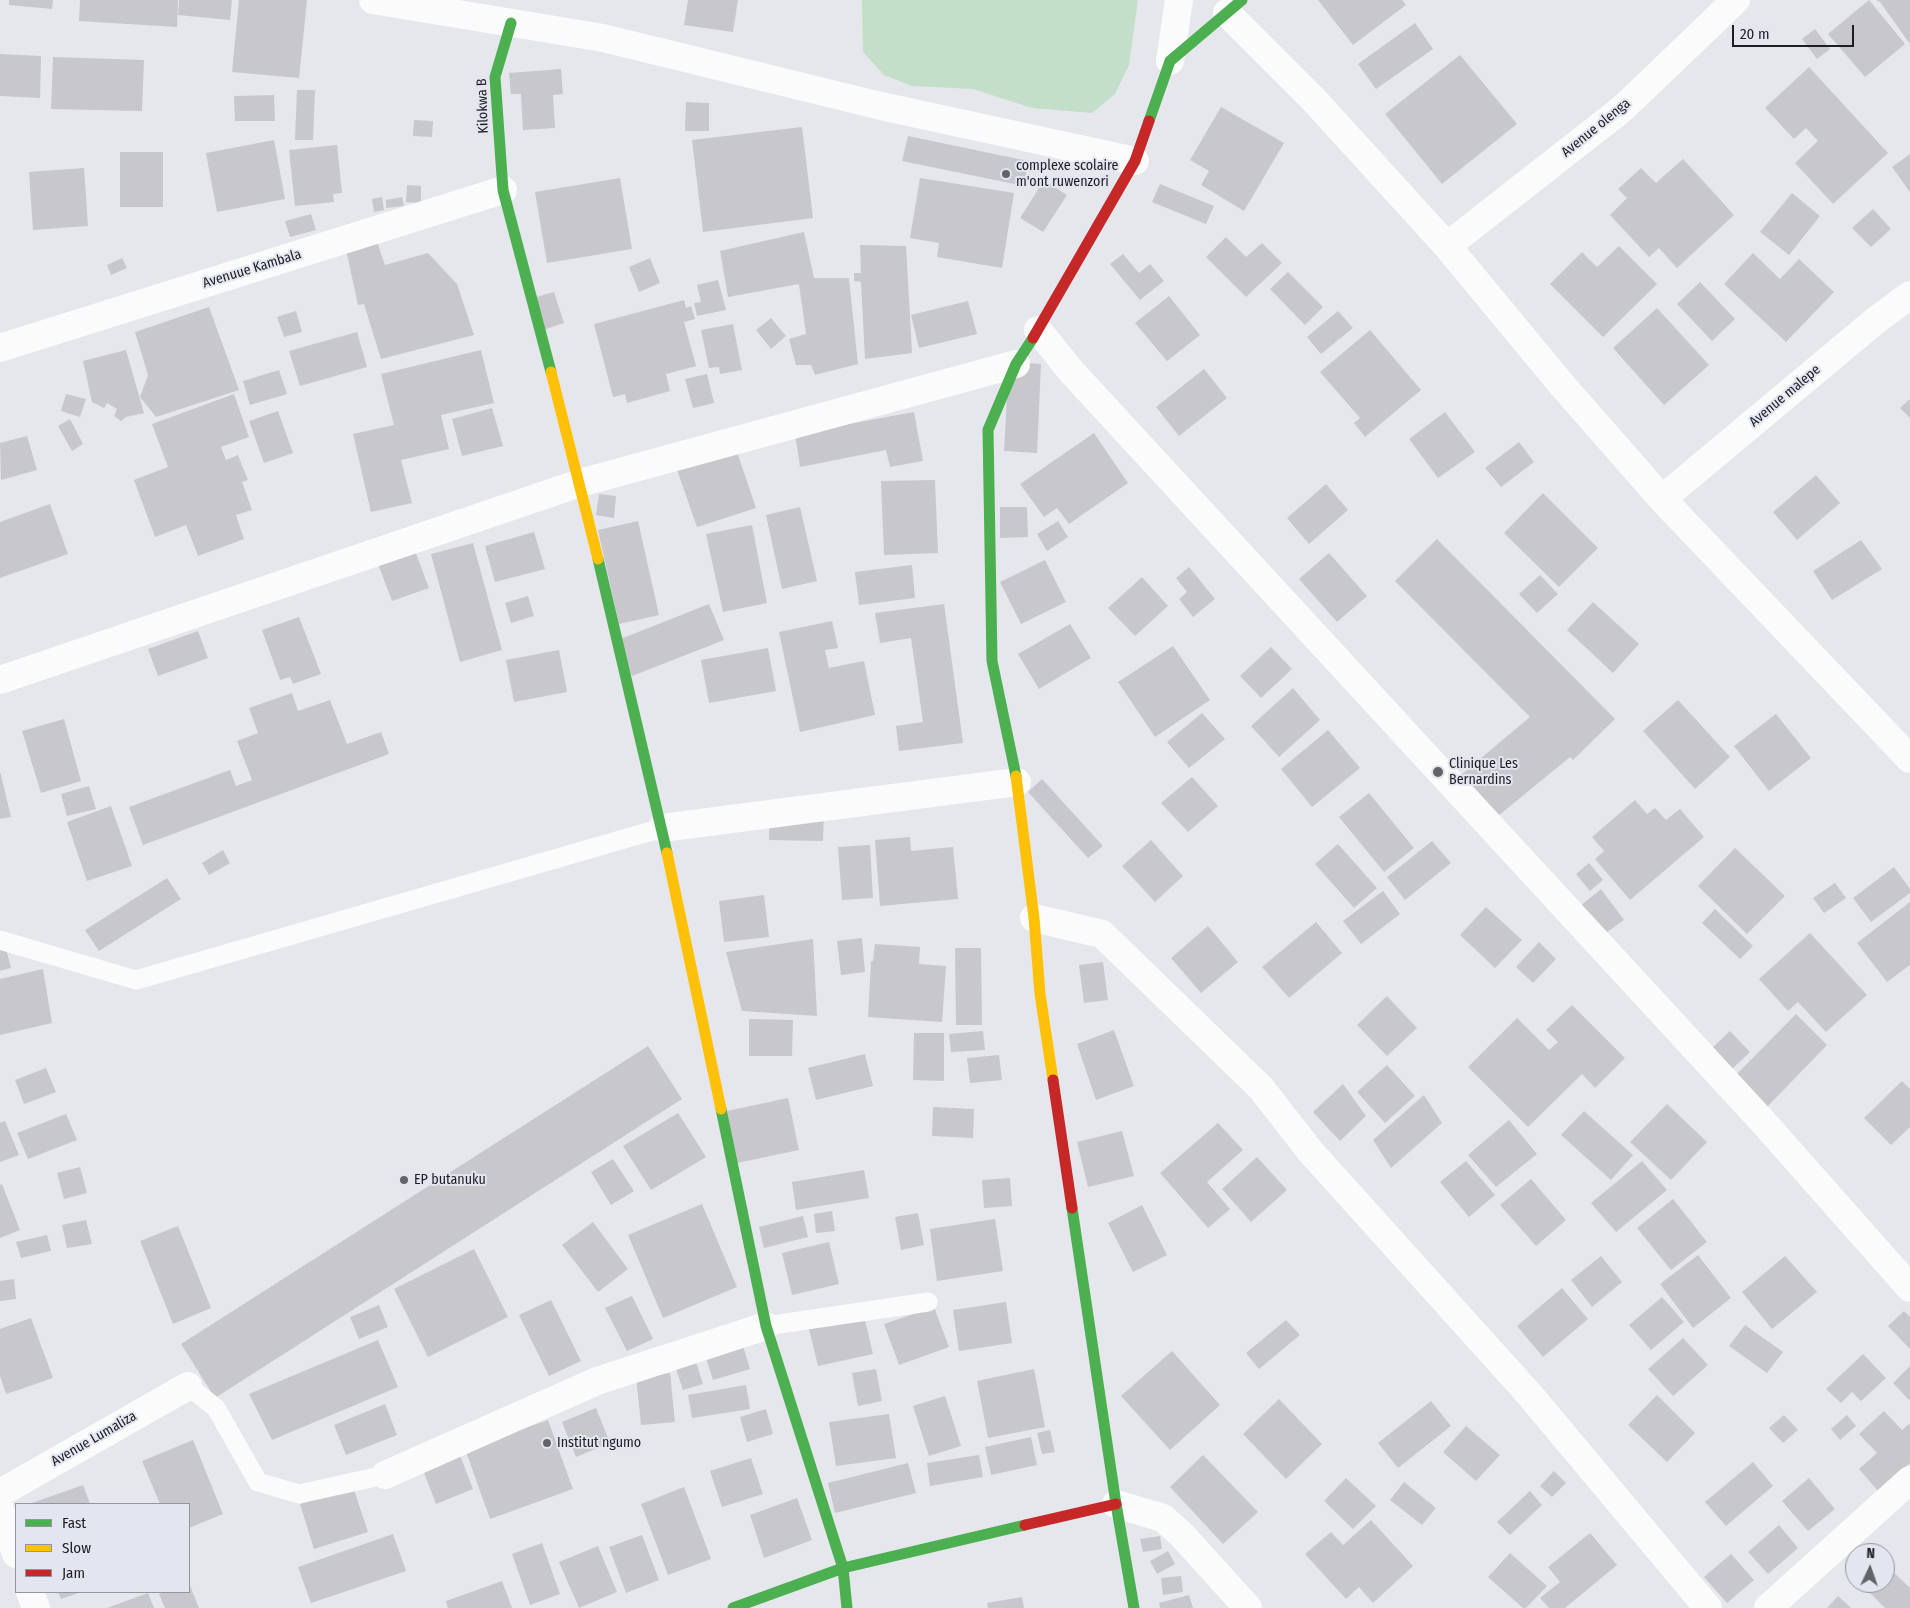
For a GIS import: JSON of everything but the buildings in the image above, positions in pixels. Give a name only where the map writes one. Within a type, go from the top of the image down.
[{"type":"street","points":[[373,0],[603,38],[881,106],[1135,161]]},
{"type":"street","points":[[1134,1608],[1116,1504],[1040,994],[1034,918],[1017,782],[992,660],[988,430],[1016,364],[1038,330],[1135,161],[1170,61],[1179,0]]},
{"type":"street","name":"Avenue olenga","points":[[1447,246],[1622,109],[1736,0]]},
{"type":"street","points":[[1170,61],[1234,7],[1314,100],[1447,246],[1562,385],[1662,499],[1910,758]]},
{"type":"street","name":"Kilokwa B","points":[[511,23],[495,77],[503,190],[580,483],[662,828],[766,1326],[844,1568],[848,1608]]},
{"type":"street","name":"Avenuue Kambala","points":[[0,348],[503,190]]},
{"type":"street","name":"Avenue malepe","points":[[1662,499],[1875,321],[1910,295]]},
{"type":"street","points":[[1038,330],[1071,370],[1765,1124],[1910,1288]]},
{"type":"street","points":[[0,680],[580,483],[1016,364]]},
{"type":"street","points":[[662,828],[1017,782]]},
{"type":"street","points":[[1034,918],[1102,934],[1261,1088],[1310,1151],[1529,1394],[1708,1608]]},
{"type":"street","points":[[385,1475],[597,1381],[766,1326]]},
{"type":"street","name":"Avenue Lumaliza","points":[[0,1493],[188,1386]]},
{"type":"street","points":[[1768,1608],[1910,1480]]},
{"type":"street","points":[[733,1608],[844,1568],[1116,1504],[1163,1518],[1182,1535],[1248,1608]]},
{"type":"street","points":[[0,1510],[15,1551]]},
{"type":"street","points":[[30,1593],[36,1608]]},
{"type":"lane","points":[[0,940],[136,980],[662,828]]},
{"type":"lane","points":[[766,1326],[928,1302]]},
{"type":"lane","points":[[188,1386],[216,1408],[258,1482],[299,1494],[385,1475]]},
{"type":"green space","points":[[862,0],[1138,0],[1129,65],[1115,94],[1092,113],[1032,108],[973,89],[912,86],[884,75],[863,52]]},
{"type":"traffic: fast","points":[[1149,121],[1170,61],[1242,0]]},
{"type":"traffic: fast","points":[[511,23],[495,77],[503,190],[551,372]]},
{"type":"traffic: fast","points":[[1016,776],[992,661],[988,430],[1016,364],[1033,338]]},
{"type":"traffic: fast","points":[[598,559],[667,853]]},
{"type":"traffic: fast","points":[[721,1109],[766,1326],[843,1568],[847,1608]]},
{"type":"traffic: fast","points":[[1072,1208],[1116,1504],[1134,1608]]},
{"type":"traffic: fast","points":[[733,1608],[843,1568],[1025,1525]]},
{"type":"traffic: slow","points":[[551,372],[598,559]]},
{"type":"traffic: slow","points":[[1016,776],[1034,918],[1040,994],[1053,1080]]},
{"type":"traffic: slow","points":[[667,853],[721,1109]]},
{"type":"traffic: jam","points":[[1033,338],[1135,161],[1149,121]]},
{"type":"traffic: jam","points":[[1053,1080],[1072,1208]]},
{"type":"traffic: jam","points":[[1025,1525],[1116,1504]]},
{"type":"place","name":"complexe scolaire m'ont ruwenzori","points":[[1006,174]]},
{"type":"place","name":"Clinique Les Bernardins","points":[[1438,772]]},
{"type":"place","name":"EP butanuku","points":[[404,1180]]},
{"type":"place","name":"Institut ngumo","points":[[547,1443]]}]
